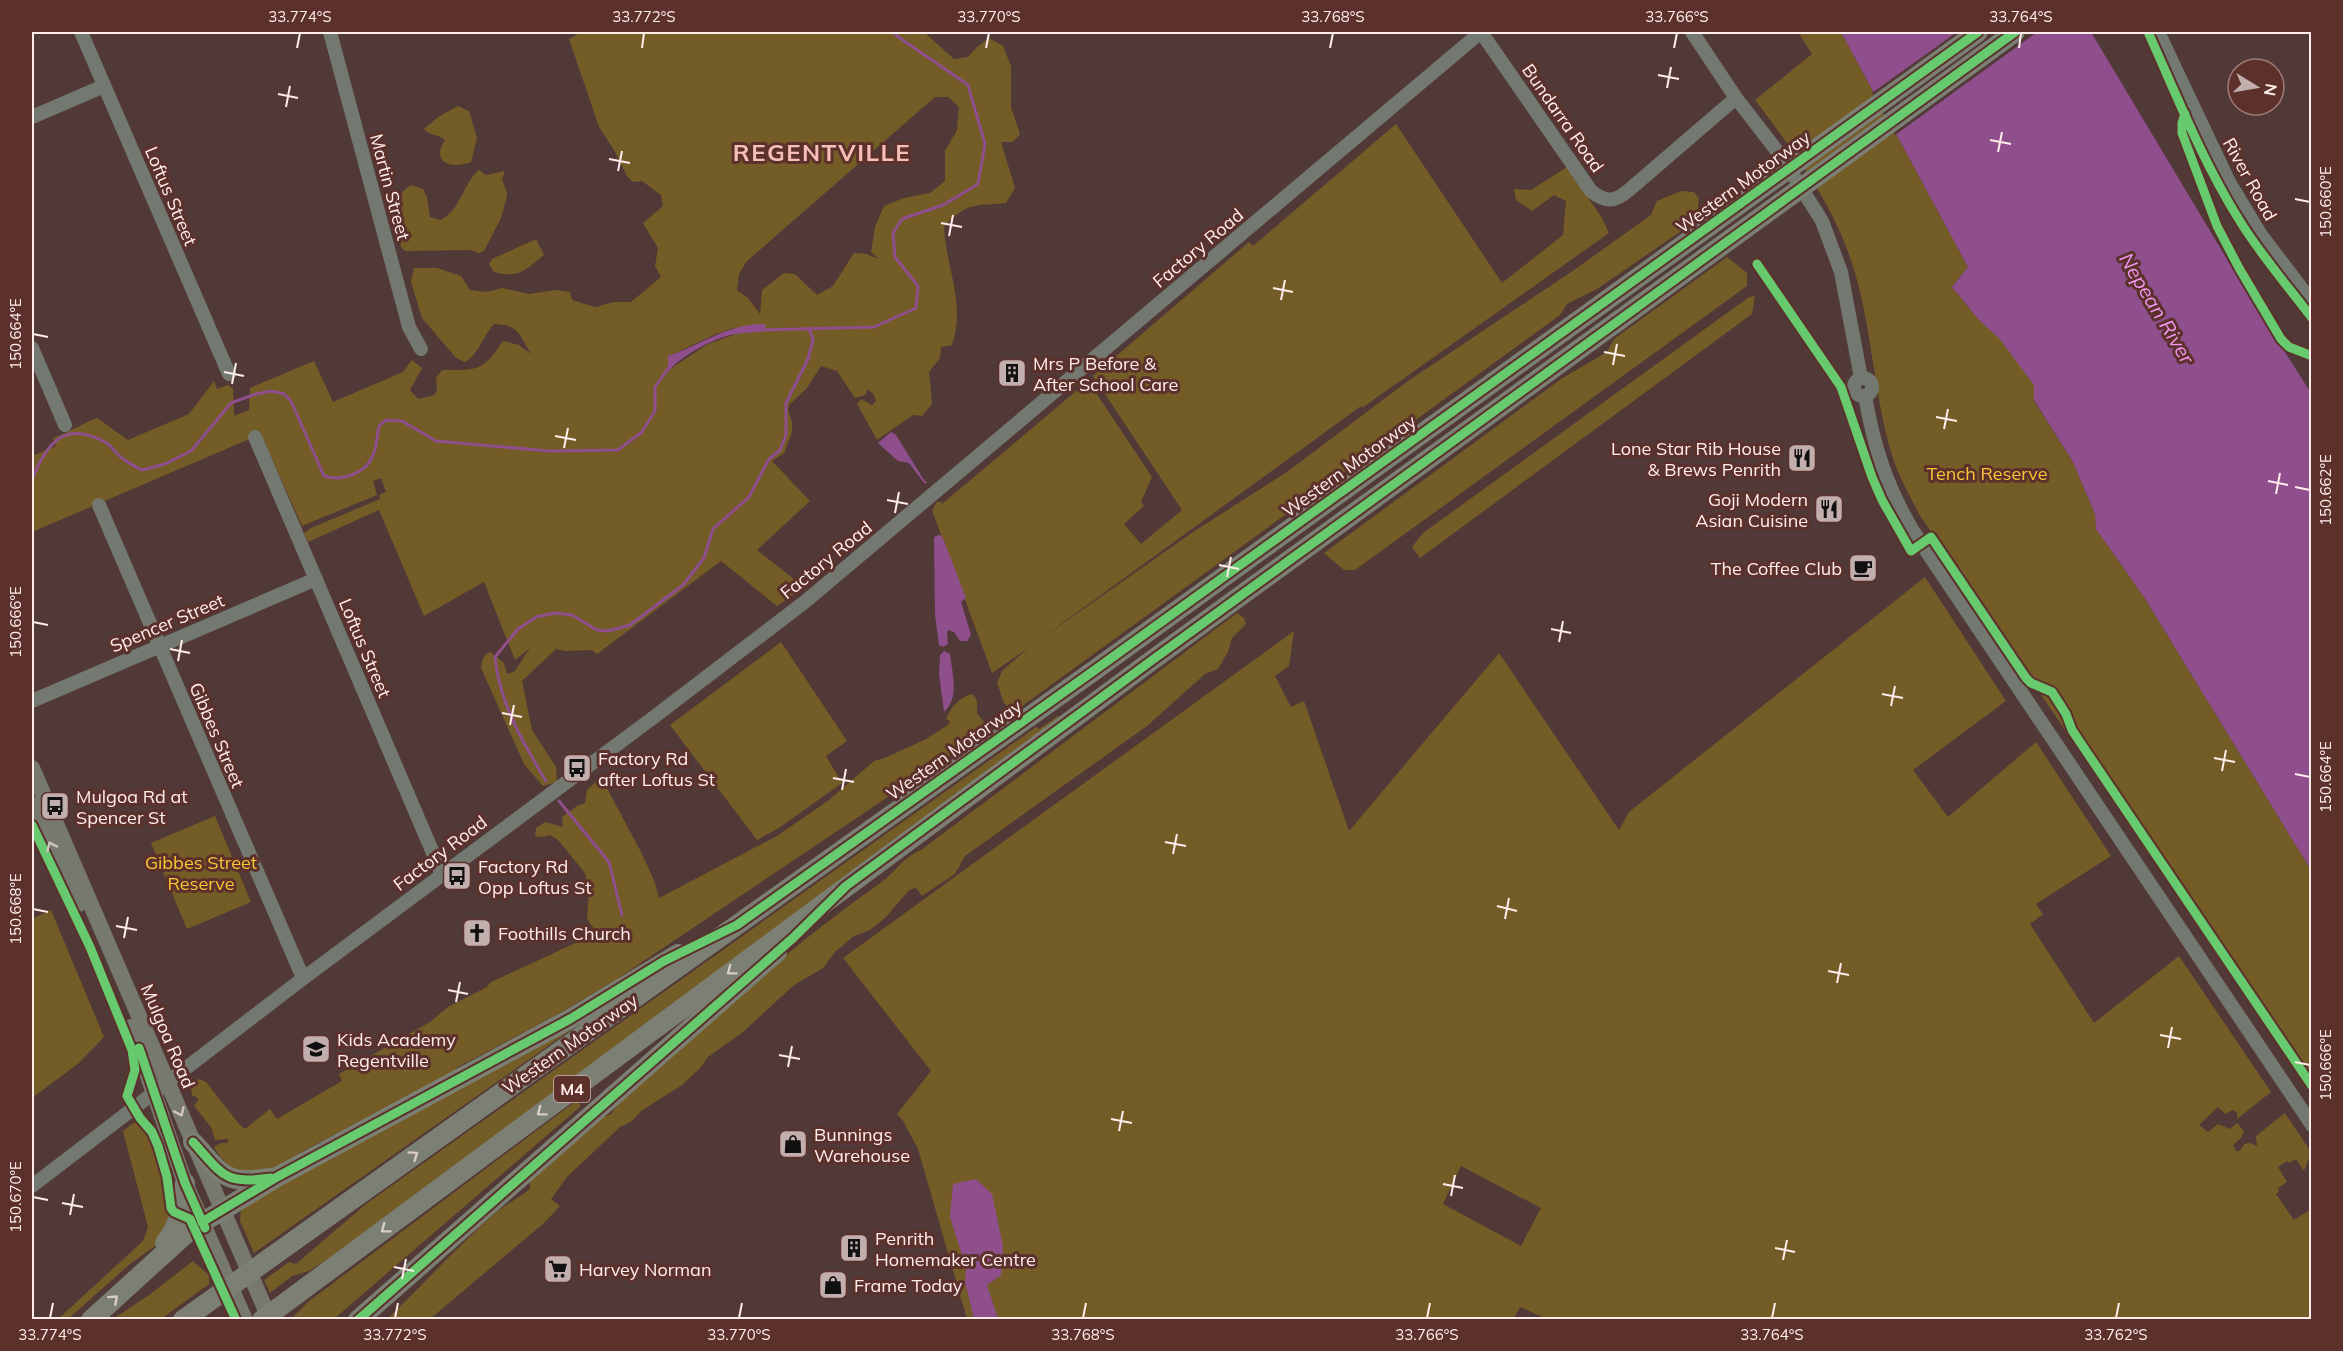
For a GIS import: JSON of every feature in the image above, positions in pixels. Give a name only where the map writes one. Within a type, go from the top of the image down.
[{"type":"highway","name":"Western Motorway","points":[[190,1315],[1099,667],[1978,32]]},
{"type":"highway","name":"Western Motorway","points":[[262,1320],[1161,654],[2015,32]]},
{"type":"highway","points":[[359,1318],[793,938],[846,886]]},
{"type":"highway","name":"M4","points":[[91,1320],[190,1230],[202,1222],[277,1177],[570,1019],[664,961],[737,925]]},
{"type":"highway","name":"M4","points":[[193,1142],[219,1170],[229,1177],[246,1181],[277,1177]]},
{"type":"highway","points":[[137,1278],[177,1226],[183,1209],[186,1183]]},
{"type":"main road","name":"Mulgoa Road","points":[[32,768],[160,1088],[186,1183],[245,1320]]},
{"type":"main road","name":"Mulgoa Road","points":[[32,804],[160,1088],[193,1142],[270,1320]]},
{"type":"street","name":"Loftus Street","points":[[81,32],[229,374]]},
{"type":"street","name":"Martin Street","points":[[330,32],[409,327],[421,350]]},
{"type":"street","name":"Bundarra Road","points":[[1481,32],[1591,191],[1606,201],[1613,201],[1621,197],[1736,98]]},
{"type":"street","name":"Factory Road","points":[[32,1186],[303,978],[719,668],[820,589],[1481,32]]},
{"type":"street","points":[[1692,32],[1736,98],[1780,156],[1818,215],[1837,256],[1848,300],[1861,378],[1869,380],[1872,385],[1870,393],[1865,396],[1871,432],[1881,466],[1897,504],[1912,531],[2312,1125]]},
{"type":"street","name":"River Road","points":[[2158,32],[2229,182],[2261,235],[2312,302]]},
{"type":"street","points":[[32,117],[104,86]]},
{"type":"street","points":[[32,348],[65,425]]},
{"type":"street","name":"Loftus Street","points":[[255,437],[442,874]]},
{"type":"street","name":"Gibbes Street","points":[[99,505],[303,978]]},
{"type":"street","name":"Spencer Street","points":[[32,701],[316,579]]},
{"type":"green space","points":[[581,32],[924,32],[954,59],[968,57],[989,38],[1003,46],[1011,66],[1011,107],[1020,134],[1013,142],[1001,142],[1015,188],[1006,203],[979,205],[965,209],[944,227],[956,300],[956,330],[952,345],[941,347],[940,358],[929,372],[932,404],[922,416],[913,415],[877,440],[857,404],[861,399],[872,405],[876,401],[874,395],[868,389],[865,395],[855,398],[837,371],[821,366],[807,388],[789,405],[792,432],[784,453],[772,461],[810,501],[757,550],[804,587],[777,606],[721,561],[597,654],[592,650],[556,649],[522,681],[532,730],[556,767],[557,782],[543,786],[524,764],[481,668],[483,658],[490,652],[504,663],[507,674],[515,671],[530,648],[515,660],[484,582],[424,616],[379,510],[308,542],[304,533],[311,528],[380,499],[379,495],[386,492],[381,478],[373,481],[377,495],[302,526],[261,434],[32,532],[32,456],[56,446],[53,438],[97,418],[128,440],[189,414],[214,381],[217,389],[228,385],[233,389],[234,416],[249,410],[250,388],[314,361],[333,402],[403,372],[412,360],[422,368],[410,390],[418,399],[435,395],[436,378],[442,370],[464,370],[478,367],[490,359],[503,341],[519,345],[531,354],[521,336],[513,328],[494,324],[470,359],[465,362],[456,358],[422,318],[411,282],[414,268],[437,268],[461,276],[470,290],[486,292],[502,288],[529,294],[556,290],[570,292],[572,300],[595,307],[614,302],[631,302],[661,277],[655,266],[658,248],[643,223],[663,206],[661,195],[642,181],[633,182],[627,176],[599,127],[569,39]],"holes":[[[935,97],[948,97],[959,107],[957,130],[945,151],[945,181],[930,193],[904,198],[884,206],[875,227],[871,252],[879,259],[866,254],[854,253],[833,286],[817,295],[795,274],[784,273],[762,290],[760,314],[748,298],[737,290],[739,274],[747,261]],[[734,328],[736,334],[708,344],[670,369],[669,356]]]},
{"type":"green space","name":"Tench Reserve","points":[[1798,32],[1841,32],[1968,267],[1952,287],[1979,320],[2000,338],[2034,385],[2034,401],[2073,462],[2095,514],[2096,529],[2144,597],[2311,870],[2311,1094],[1919,514],[1903,484],[1885,430],[1861,295],[1847,249],[1813,182],[1755,100],[1812,54]]},
{"type":"green space","points":[[458,106],[469,111],[477,138],[471,162],[457,165],[442,159],[440,154],[445,140],[424,129],[438,117]]},
{"type":"green space","points":[[1396,124],[1502,283],[1563,235],[1566,201],[1554,195],[1532,211],[1516,200],[1514,189],[1531,190],[1567,167],[1602,218],[1609,233],[1362,408],[1361,406],[1035,643],[1193,532],[1287,472],[1408,381],[1574,270],[1651,215],[1657,201],[1681,191],[1694,192],[1699,199],[1698,208],[1703,216],[1597,289],[1567,304],[1560,315],[1014,712],[1004,703],[997,683],[1002,671],[1028,648],[992,673],[932,510],[937,502],[942,504],[1088,381],[1152,477],[1141,502],[1144,506],[1124,524],[1141,544],[1182,510],[1093,376],[1249,242],[1253,246]]},
{"type":"green space","points":[[479,170],[486,175],[505,171],[502,179],[507,193],[501,218],[484,251],[479,253],[470,250],[405,251],[401,247],[394,213],[394,206],[402,193],[411,185],[423,189],[427,197],[430,217],[440,220],[452,211]]},
{"type":"green space","points":[[536,239],[544,255],[532,265],[516,274],[494,272],[489,264],[492,259]]},
{"type":"green space","points":[[1727,257],[1747,273],[1747,286],[1355,570],[1344,570],[1324,553],[1561,379],[1607,352],[1614,339]]},
{"type":"green space","points":[[1755,296],[1752,314],[1420,558],[1412,547],[1423,533],[1749,297]]},
{"type":"green space","points":[[1925,577],[2006,701],[1913,770],[1948,817],[2036,742],[2111,856],[2036,904],[2043,914],[2030,924],[2094,1023],[2179,956],[2271,1092],[2237,1119],[2237,1113],[2233,1110],[2225,1114],[2218,1107],[2199,1125],[2208,1132],[2218,1124],[2230,1129],[2237,1123],[2244,1131],[2241,1138],[2233,1145],[2236,1151],[2240,1151],[2244,1144],[2250,1143],[2257,1146],[2256,1136],[2285,1113],[2311,1152],[2304,1171],[2296,1159],[2289,1163],[2287,1161],[2278,1167],[2287,1182],[2278,1188],[2279,1192],[2276,1194],[2294,1220],[2311,1209],[2311,1317],[2309,1320],[1549,1320],[1520,1307],[1513,1320],[967,1319],[918,1149],[897,1114],[931,1071],[843,958],[1294,631],[1289,666],[1275,676],[1291,707],[1304,701],[1349,831],[1499,653],[1619,830],[1629,812]],"holes":[[[1461,1166],[1541,1208],[1521,1246],[1443,1204]]]},
{"type":"green space","points":[[1237,613],[1244,618],[1246,624],[1232,638],[1228,652],[1218,669],[1205,674],[1147,726],[965,856],[955,874],[922,896],[916,888],[909,890],[886,917],[870,930],[854,936],[835,952],[823,968],[794,985],[743,1032],[708,1057],[682,1085],[620,1127],[567,1177],[551,1199],[560,1206],[544,1223],[430,1319],[386,1320],[484,1223],[530,1189],[530,1181],[603,1117],[611,1114],[617,1105],[777,963],[844,909],[885,880],[909,857]]},
{"type":"green space","points":[[781,642],[847,741],[826,756],[842,783],[779,828],[757,840],[670,725]]},
{"type":"green space","points":[[971,694],[976,700],[977,713],[984,722],[986,731],[617,979],[558,1014],[456,1068],[458,1070],[303,1151],[280,1167],[247,1178],[228,1165],[217,1152],[214,1147],[227,1143],[229,1139],[215,1140],[211,1127],[194,1106],[199,1099],[192,1095],[190,1082],[199,1079],[206,1082],[245,1129],[270,1109],[277,1119],[342,1081],[339,1074],[430,1022],[448,1007],[487,987],[491,982],[597,933],[587,919],[589,890],[585,873],[558,840],[550,835],[535,836],[536,828],[545,822],[563,827],[562,817],[585,803],[587,790],[601,777],[641,852],[654,880],[659,898],[777,836],[829,800],[874,761],[926,739],[948,725],[950,721],[946,719],[953,707]]},
{"type":"green space","points":[[1058,716],[1061,717],[332,1256],[309,1271],[292,1276],[270,1293],[264,1280],[289,1262],[296,1264],[366,1204],[1036,727],[1039,729]]},
{"type":"green space","name":"Gibbes Street Reserve","points":[[215,816],[251,902],[187,929],[151,843]]},
{"type":"green space","points":[[51,910],[104,1037],[79,1063],[32,1098],[32,919]]},
{"type":"green space","points":[[575,1023],[575,1027],[254,1253],[240,1221],[241,1207]]},
{"type":"green space","points":[[576,1101],[581,1106],[334,1319],[291,1319],[308,1302]]},
{"type":"green space","points":[[138,1120],[155,1142],[164,1167],[172,1214],[165,1239],[130,1264],[68,1319],[57,1320],[143,1241],[148,1227],[123,1131]]},
{"type":"green space","points":[[193,1261],[209,1275],[209,1284],[161,1319],[113,1319],[149,1295]]},
{"type":"water","name":"Nepean River","points":[[1841,32],[2091,32],[2240,281],[2311,393],[2311,870],[2144,597],[2096,529],[2095,514],[2073,462],[2034,400],[2034,385],[1999,338],[1979,320],[1952,287],[1968,267]]},
{"type":"water","points":[[765,324],[766,331],[741,333],[710,343],[690,353],[668,372],[668,356],[739,327]]},
{"type":"water","points":[[891,432],[896,435],[927,482],[925,484],[909,463],[898,461],[878,443]]},
{"type":"water","points":[[942,536],[966,598],[961,602],[971,635],[967,641],[960,641],[954,632],[948,630],[948,644],[943,647],[939,645],[935,615],[934,537]]},
{"type":"water","points":[[944,651],[950,654],[954,685],[952,700],[944,712],[939,674],[940,655]]},
{"type":"water","points":[[976,1179],[992,1194],[1003,1246],[1001,1275],[987,1285],[998,1319],[974,1319],[965,1282],[966,1268],[950,1217],[953,1184]]},
{"type":"pier","points":[[1957,32],[2037,32],[1895,135],[1872,93]]},
{"type":"waterway","points":[[761,330],[874,327],[916,308],[918,286],[895,257],[893,233],[902,219],[943,205],[978,184],[985,144],[968,85],[894,32]]},
{"type":"waterway","points":[[546,781],[513,722],[501,690],[495,657],[518,629],[536,617],[555,613],[572,615],[597,630],[608,631],[630,625],[683,585],[704,558],[713,529],[749,497],[769,459],[780,450],[786,435],[786,403],[808,359],[813,340],[809,328]]},
{"type":"waterway","points":[[32,479],[51,446],[59,439],[78,433],[105,442],[124,460],[142,470],[165,464],[191,451],[231,403],[271,391],[284,394],[291,401],[324,476],[331,478],[345,477],[365,467],[374,452],[379,426],[386,420],[402,421],[436,441],[549,451],[618,450],[642,432],[655,411],[655,387],[669,367]]},
{"type":"waterway","points":[[559,801],[609,862],[622,915]]},
{"type":"cycle path","points":[[202,1222],[277,1177],[570,1019],[664,961],[737,925],[1099,667],[1978,32]]},
{"type":"cycle path","points":[[358,1320],[793,938],[846,886],[2015,32]]},
{"type":"cycle path","points":[[2148,32],[2190,127],[2225,196],[2255,244],[2312,318]]},
{"type":"cycle path","points":[[2185,114],[2182,133],[2217,226],[2239,268],[2281,339],[2289,347],[2312,356]]},
{"type":"cycle path","points":[[1757,264],[1841,387],[1872,477],[1882,500],[1911,551],[1931,537],[2026,678],[2031,683],[2052,692],[2066,714],[2072,730],[2312,1086]]},
{"type":"cycle path","points":[[32,825],[90,947],[132,1050],[135,1070],[127,1096],[140,1118],[152,1132],[158,1146],[167,1177],[171,1208],[174,1212],[190,1219],[236,1320]]},
{"type":"cycle path","points":[[139,1048],[185,1183],[205,1228]]},
{"type":"cycle path","points":[[193,1142],[211,1163],[226,1175],[243,1180],[271,1178]]},
{"type":"place","name":"Mrs P Before & After School Care","points":[[1012,373]]},
{"type":"place","name":"Lone Star Rib House & Brews Penrith","points":[[1802,458]]},
{"type":"place","name":"Goji Modern Asian Cuisine","points":[[1829,509]]},
{"type":"place","name":"The Coffee Club","points":[[1863,568]]},
{"type":"place","name":"Factory Rd after Loftus St","points":[[577,768]]},
{"type":"place","name":"Mulgoa Rd at Spencer St","points":[[55,806]]},
{"type":"place","name":"Factory Rd Opp Loftus St","points":[[457,876]]},
{"type":"place","name":"Foothills Church","points":[[477,933]]},
{"type":"place","name":"Kids Academy Regentville","points":[[316,1049]]},
{"type":"place","name":"Bunnings Warehouse","points":[[793,1144]]},
{"type":"place","name":"Penrith Homemaker Centre","points":[[854,1248]]},
{"type":"place","name":"Harvey Norman","points":[[558,1269]]},
{"type":"place","name":"Frame Today","points":[[833,1285]]},
{"type":"district","name":"REGENTVILLE","points":[[822,152]]}]
